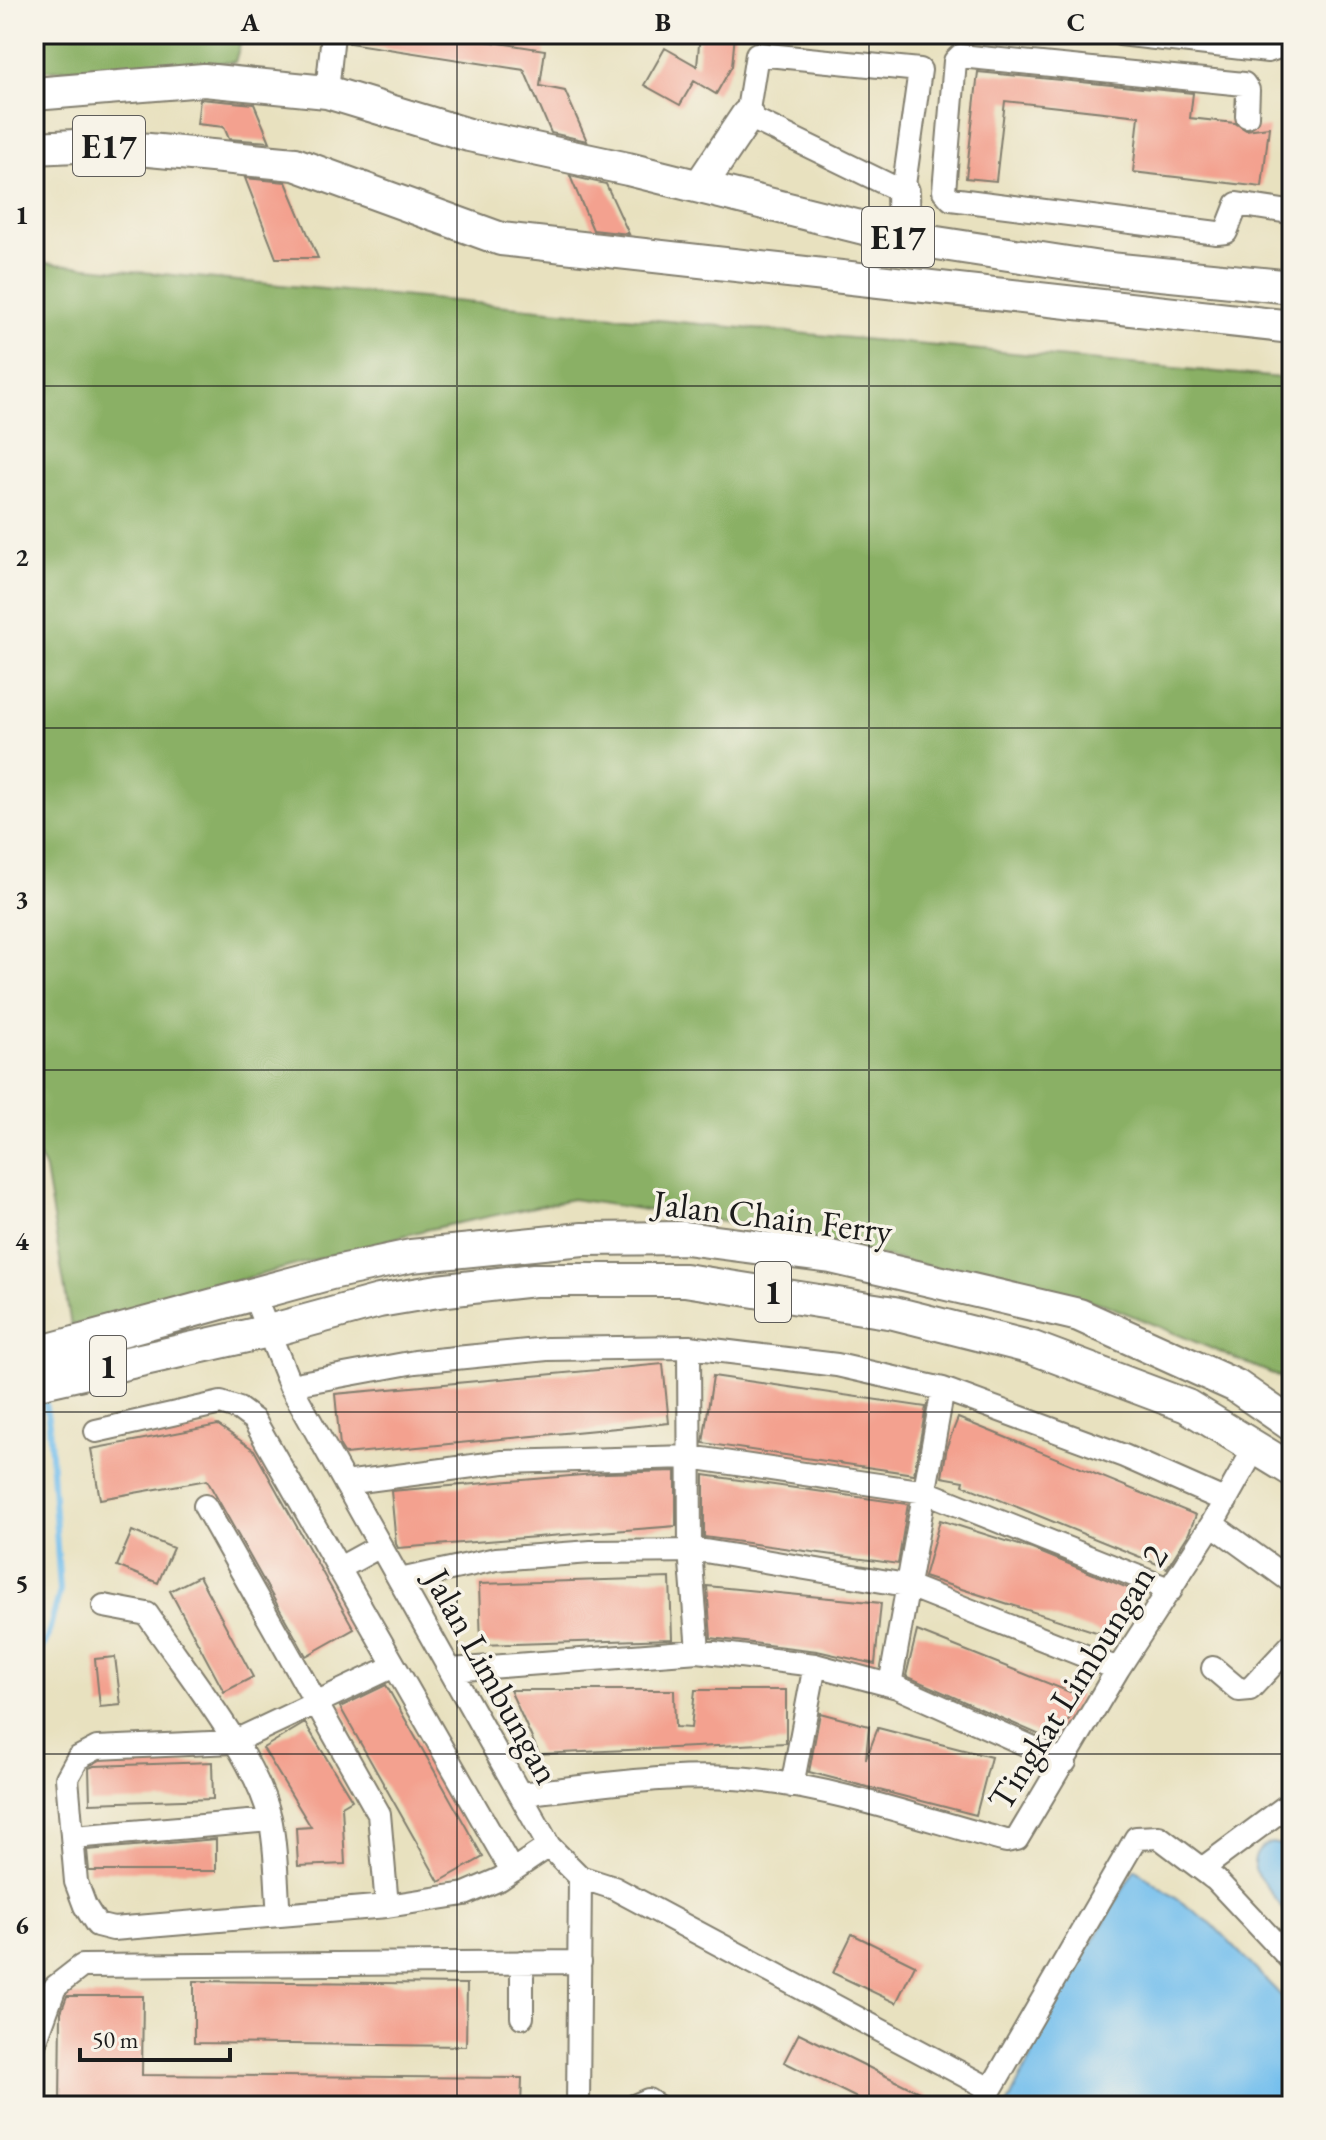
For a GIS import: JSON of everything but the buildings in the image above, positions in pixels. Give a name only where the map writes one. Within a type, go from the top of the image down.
[{"type":"highway","name":"E17","points":[[34,94],[204,80],[327,92],[469,135],[700,186],[904,238],[1100,268],[1292,287]]},
{"type":"highway","points":[[700,186],[747,116]]},
{"type":"highway","name":"E17","points":[[34,148],[97,145],[295,164],[501,239],[1292,327]]},
{"type":"highway","points":[[903,192],[904,238]]},
{"type":"highway","name":"Jalan Chain Ferry","points":[[34,1354],[331,1273],[411,1256],[583,1239],[685,1238],[831,1257],[1079,1315],[1236,1386],[1292,1425]]},
{"type":"highway","name":"Jalan Chain Ferry","points":[[34,1384],[269,1331],[379,1301],[534,1280],[584,1278],[714,1283],[894,1313],[1033,1348],[1163,1395],[1256,1446],[1292,1470]]},
{"type":"highway","points":[[1236,1386],[1292,1409]]},
{"type":"street","points":[[327,92],[333,34]]},
{"type":"street","points":[[1120,34],[1207,39],[1268,51],[1285,45],[1292,36]]},
{"type":"street","points":[[757,54],[920,70],[903,192],[747,116],[757,54]]},
{"type":"street","points":[[1247,116],[1248,90],[1244,84],[960,56],[955,61],[944,191],[951,199],[1217,233],[1226,232],[1237,204],[1291,207]]},
{"type":"street","name":"Jalan Limbungan","points":[[254,1296],[290,1385],[380,1546],[549,1846],[580,1877]]},
{"type":"street","points":[[290,1385],[415,1362],[547,1349],[689,1347],[837,1365],[943,1389],[1124,1456],[1226,1501]]},
{"type":"street","points":[[689,1347],[690,1550],[698,1651]]},
{"type":"street","points":[[890,1685],[943,1389]]},
{"type":"street","points":[[96,1431],[221,1403],[239,1409],[254,1420],[512,1871]]},
{"type":"street","name":"Tingkat Limbungan 2","points":[[520,1794],[652,1781],[754,1780],[821,1790],[1006,1841],[1017,1839],[1118,1669],[1226,1501],[1256,1446]]},
{"type":"street","points":[[345,1483],[503,1462],[690,1457],[926,1492],[1171,1590]]},
{"type":"street","points":[[205,1506],[379,1814],[387,1906]]},
{"type":"street","points":[[1212,1524],[1292,1582]]},
{"type":"street","points":[[338,1569],[380,1546]]},
{"type":"street","points":[[400,1580],[496,1559],[690,1550],[906,1585],[1118,1669]]},
{"type":"street","points":[[104,1606],[147,1614],[233,1742],[263,1798],[270,1820],[279,1915]]},
{"type":"street","points":[[1213,1668],[1239,1690],[1250,1689],[1292,1644]]},
{"type":"street","points":[[451,1670],[698,1651],[815,1665],[890,1685],[1065,1762]]},
{"type":"street","points":[[792,1786],[815,1665]]},
{"type":"street","points":[[394,1666],[233,1742],[97,1748],[78,1758],[67,1778],[76,1882],[85,1906],[97,1925],[113,1929],[387,1906],[465,1894],[512,1871],[549,1846]]},
{"type":"street","points":[[1292,1802],[1202,1869],[1292,1961]]},
{"type":"street","points":[[74,1837],[270,1820]]},
{"type":"street","points":[[578,2106],[580,1877],[614,1888],[986,2098],[1136,1838],[1159,1837],[1216,1880]]},
{"type":"street","points":[[522,1962],[522,2017]]},
{"type":"street","points":[[34,2045],[55,1987],[82,1966],[580,1962]]},
{"type":"street","points":[[634,2106],[648,2100],[657,2106]]},
{"type":"green space","points":[[34,34],[243,34],[235,62],[34,71]]},
{"type":"green space","points":[[34,262],[1292,379],[1292,1382],[1104,1304],[714,1220],[572,1199],[425,1230],[71,1326],[45,1170],[34,1143]]},
{"type":"water","points":[[1273,1843],[1292,1848],[1292,1921],[1254,1870],[1258,1852]]},
{"type":"water","points":[[1135,1869],[1212,1924],[1292,2007],[1292,2106],[1007,2106],[1061,1995]]},
{"type":"waterway","points":[[34,1659],[46,1642],[60,1591],[49,1424],[43,1391]]}]
